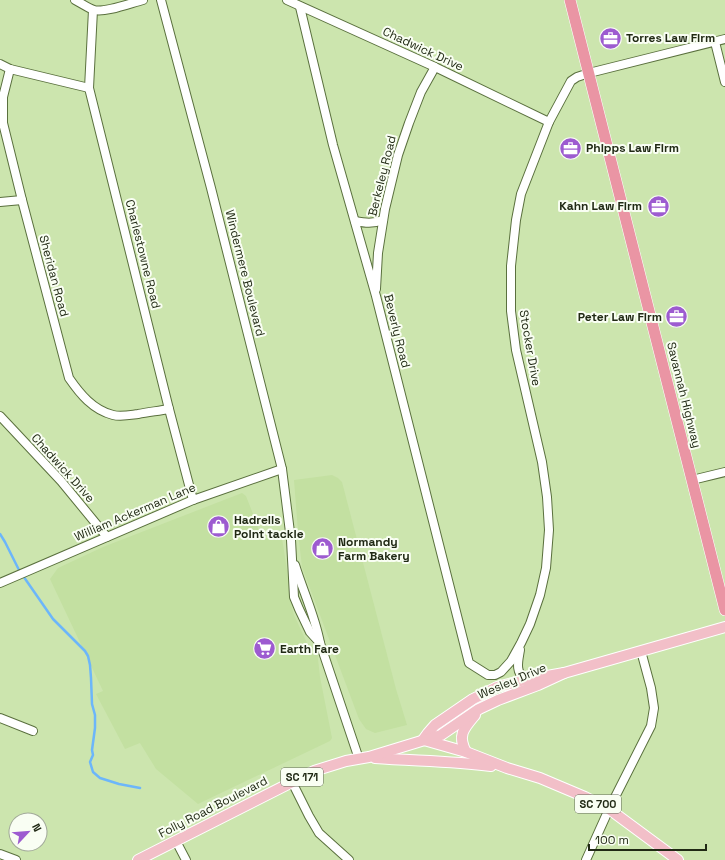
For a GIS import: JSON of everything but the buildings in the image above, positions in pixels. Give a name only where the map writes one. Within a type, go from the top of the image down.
[{"type":"highway","name":"Savannah Highway","points":[[570,0],[725,610]]},
{"type":"main road","name":"Wesley Drive","points":[[423,740],[435,725],[473,699],[497,687],[564,673],[725,627]]},
{"type":"main road","name":"Wesley Drive","points":[[423,740],[441,735],[479,709],[564,673]]},
{"type":"main road","points":[[466,752],[461,738],[468,723],[479,709]]},
{"type":"main road","name":"Folly Road Boulevard","points":[[138,860],[314,771],[346,761],[369,757],[423,740],[466,752],[507,768],[540,778],[585,797],[609,809],[678,860]]},
{"type":"main road","name":"Folly Road Boulevard","points":[[369,757],[470,763],[507,768]]},
{"type":"street","points":[[75,0],[93,10],[100,11],[143,0]]},
{"type":"street","name":"Windermere Boulevard","points":[[161,0],[213,195],[282,469],[292,554],[294,597],[298,609],[310,632],[320,643]]},
{"type":"street","name":"Chadwick Drive","points":[[287,0],[435,67],[549,122]]},
{"type":"street","name":"Beverly Road","points":[[300,7],[333,145],[376,296],[469,663]]},
{"type":"street","name":"Charlestowne Road","points":[[93,10],[89,88],[168,409],[193,500]]},
{"type":"street","name":"Stocker Drive","points":[[469,663],[488,676],[501,672],[511,661],[530,624],[540,595],[546,568],[549,530],[547,497],[542,462],[515,342],[511,311],[511,266],[516,220],[521,194],[549,122],[571,81],[576,77],[725,39]]},
{"type":"street","points":[[715,42],[725,82]]},
{"type":"street","points":[[0,64],[10,68],[89,88]]},
{"type":"street","name":"Berkeley Road","points":[[376,296],[378,253],[383,220],[398,155],[422,92],[435,67]]},
{"type":"street","name":"Sheridan Road","points":[[10,68],[3,97],[3,122],[69,378],[86,400],[98,409],[114,415],[126,415],[168,409]]},
{"type":"street","points":[[0,202],[22,200]]},
{"type":"street","points":[[355,222],[376,223],[383,220]]},
{"type":"street","name":"Chadwick Drive","points":[[0,416],[61,481],[107,537]]},
{"type":"street","name":"William Ackerman Lane","points":[[0,583],[193,500],[282,469]]},
{"type":"street","points":[[692,480],[725,472]]},
{"type":"street","name":"Windermere Boulevard","points":[[292,554],[300,583],[317,628],[320,643],[358,759]]},
{"type":"street","name":"Stocker Drive","points":[[521,643],[517,664],[521,676],[525,680]]},
{"type":"street","points":[[586,860],[609,809],[651,726],[654,708],[651,688],[641,651]]},
{"type":"street","points":[[0,718],[33,731]]},
{"type":"street","points":[[292,782],[319,833],[349,860]]},
{"type":"street","points":[[176,841],[186,860]]},
{"type":"street","points":[[0,854],[16,860]]},
{"type":"shaded area","points":[[332,475],[342,482],[396,689],[407,725],[375,733],[366,729],[359,719],[302,567],[294,480]]},
{"type":"shaded area","points":[[242,493],[246,496],[257,524],[260,538],[282,538],[289,583],[289,597],[294,615],[307,643],[317,650],[320,677],[332,738],[330,741],[198,804],[156,769],[140,743],[125,749],[96,694],[103,691],[50,579],[58,568],[103,547]]},
{"type":"waterway","points":[[0,534],[19,570],[53,619],[85,651],[88,656],[90,665],[92,704],[95,715],[92,750],[93,755],[90,762],[93,772],[100,778],[119,784],[140,788]]},
{"type":"place","name":"Torres Law Firm","points":[[610,38]]},
{"type":"place","name":"Phipps Law Firm","points":[[570,148]]},
{"type":"place","name":"Kahn Law Firm","points":[[658,206]]},
{"type":"place","name":"Peter Law Firm","points":[[677,317]]},
{"type":"place","name":"Hadrells Point tackle","points":[[219,527]]},
{"type":"place","name":"Normandy Farm Bakery","points":[[322,549]]},
{"type":"place","name":"Earth Fare","points":[[265,649]]}]
